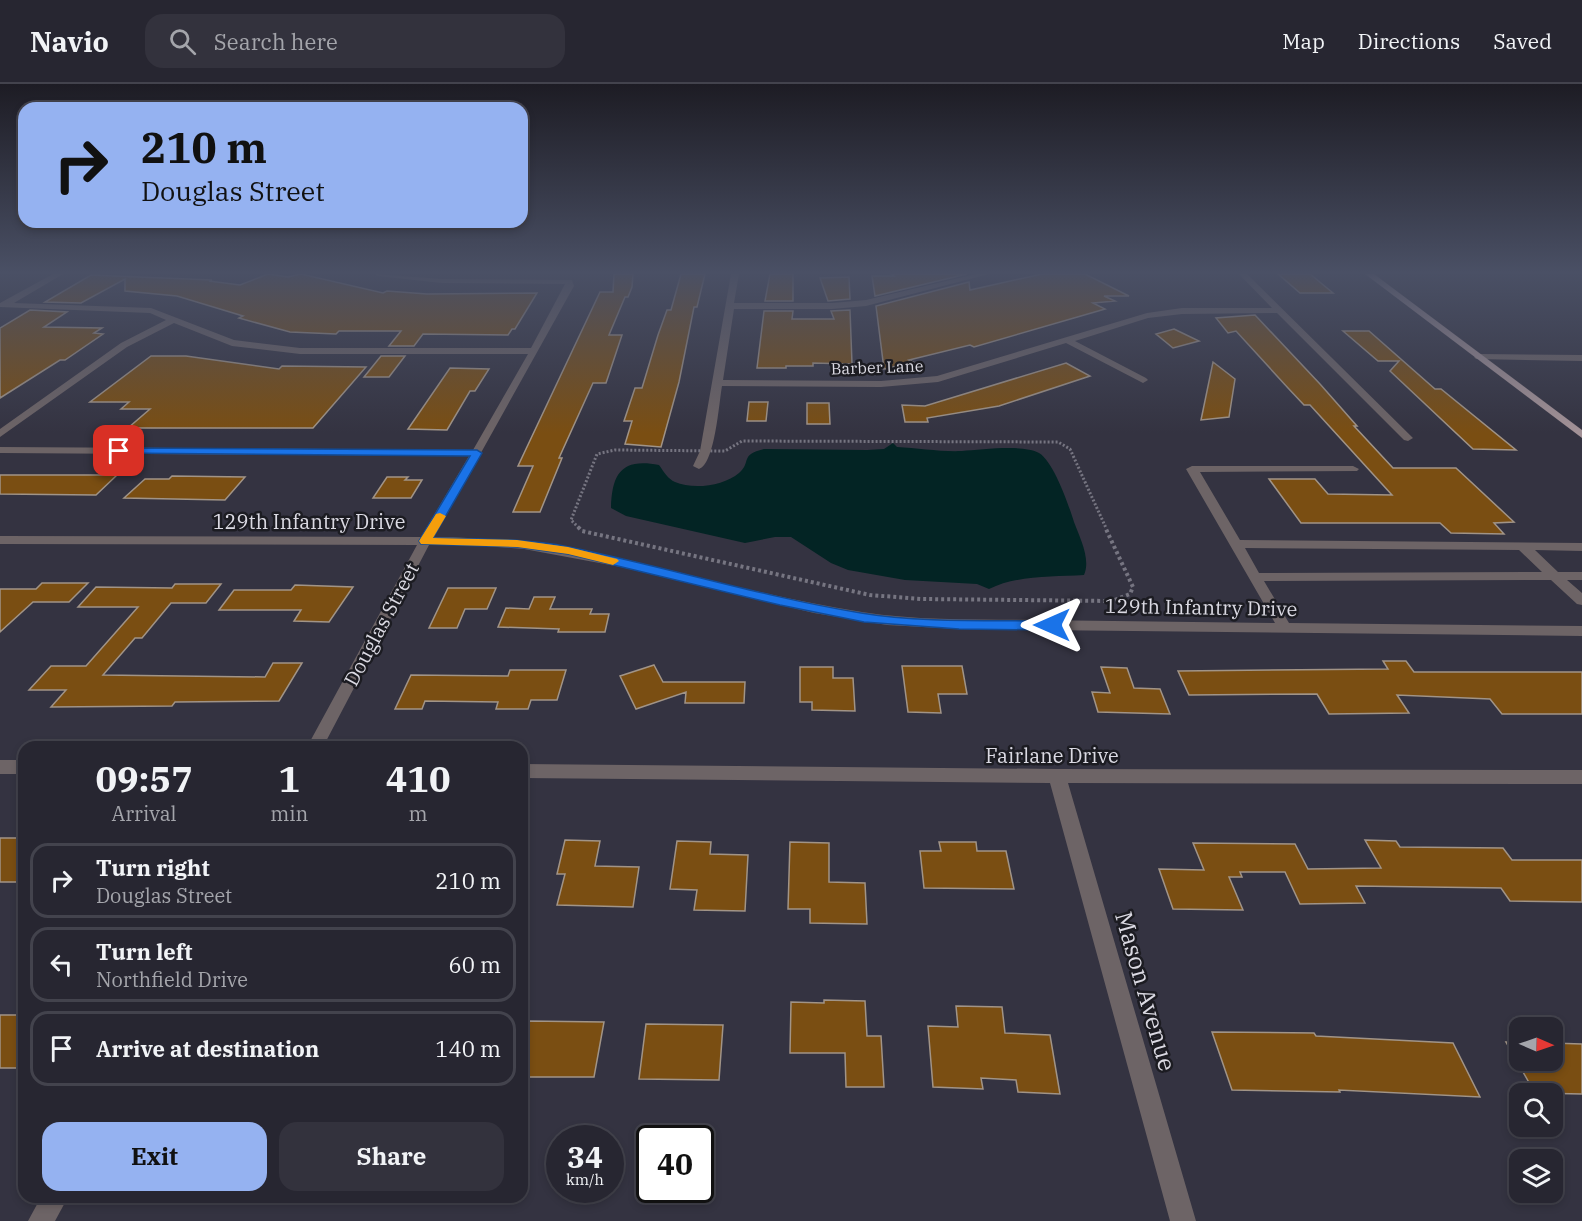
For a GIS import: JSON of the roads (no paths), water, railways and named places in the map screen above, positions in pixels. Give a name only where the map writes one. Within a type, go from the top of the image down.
[{"type":"main road","points":[[1439,327],[1581,434]]},
{"type":"street","points":[[0,434],[124,345],[159,327]]},
{"type":"street","points":[[194,327],[232,343],[300,351],[533,351]]},
{"type":"street","name":"Douglas Street","points":[[318,741],[425,541],[547,327]]},
{"type":"street","points":[[699,465],[706,451],[727,327]]},
{"type":"street","name":"Barber Lane","points":[[718,384],[904,383],[938,379],[1111,327]]},
{"type":"street","points":[[1297,327],[1408,438]]},
{"type":"street","points":[[1070,341],[1143,380]]},
{"type":"street","points":[[1479,357],[1582,358]]},
{"type":"street","points":[[0,450],[477,453]]},
{"type":"street","points":[[1285,628],[1192,469],[1353,469]]},
{"type":"street","name":"129th Infantry Drive","points":[[0,540],[517,543],[568,551],[780,601],[864,618],[959,624],[1582,631]]},
{"type":"street","points":[[1236,544],[1582,547]]},
{"type":"street","points":[[1522,546],[1582,601]]},
{"type":"street","points":[[1256,577],[1582,576]]},
{"type":"street","points":[[0,767],[18,767]]},
{"type":"street","name":"Fairlane Drive","points":[[528,771],[1058,776],[1582,777]]},
{"type":"street","name":"Mason Avenue","points":[[1058,776],[1183,1221]]},
{"type":"street","points":[[41,1221],[52,1203]]}]
